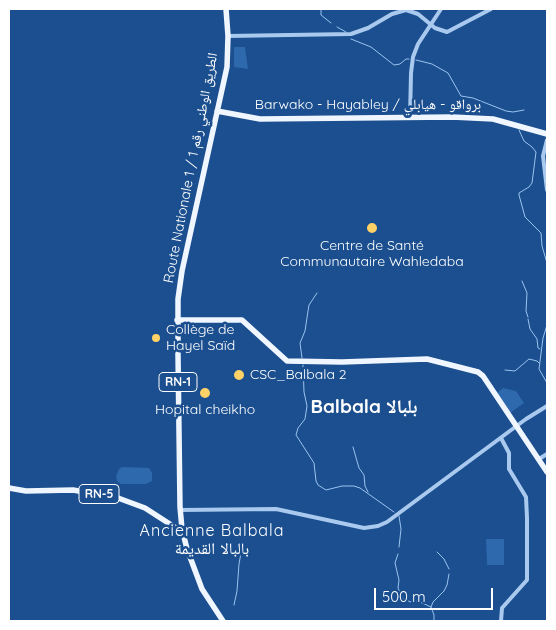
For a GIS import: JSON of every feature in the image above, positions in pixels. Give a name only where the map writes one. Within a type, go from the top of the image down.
[{"type":"main road","name":"Route Nationale 1 / الطريق الوطني رقم 1","points":[[223,621],[202,589],[187,549],[182,529],[180,510],[178,299],[182,271],[227,67],[228,36],[226,9]]},
{"type":"main road","name":"Barwako - Hayabley / برواقو - هيابلي","points":[[217,111],[257,119],[493,119],[547,134]]},
{"type":"main road","points":[[178,320],[242,320],[287,361],[342,362],[427,359],[476,371],[483,376],[547,472]]},
{"type":"main road","name":"RN-5","points":[[9,488],[26,491],[73,490],[118,498],[149,510],[175,527],[182,529]]},
{"type":"street","points":[[410,118],[412,59],[418,44],[441,9]]},
{"type":"street","points":[[228,36],[351,34],[368,28],[394,13],[406,10],[420,14],[431,24],[448,32],[491,9]]},
{"type":"street","points":[[547,140],[543,156],[547,190]]},
{"type":"street","points":[[180,510],[276,509],[369,528],[387,522],[516,426],[547,406]]},
{"type":"street","points":[[501,438],[510,453],[509,469],[526,496],[527,518],[527,580],[502,608],[501,621]]},
{"type":"street","points":[[539,459],[547,454]]},
{"type":"shaded area","points":[[234,47],[245,47],[248,69],[234,67]]},
{"type":"shaded area","points":[[503,388],[516,391],[524,403],[510,413],[497,393]]},
{"type":"shaded area","points":[[122,467],[149,468],[152,473],[152,481],[146,484],[121,484],[117,481],[116,476]]},
{"type":"shaded area","points":[[486,539],[504,539],[504,565],[487,565]]},
{"type":"waterway","points":[[321,9],[321,15],[331,23]]},
{"type":"waterway","points":[[337,27],[346,32]]},
{"type":"waterway","points":[[351,39],[371,47],[394,65],[409,59]]},
{"type":"waterway","points":[[416,60],[432,64],[448,73],[461,96],[473,98],[506,111],[524,110]]},
{"type":"waterway","points":[[519,130],[524,141],[536,152],[532,183],[519,195],[525,217],[541,233],[542,246],[547,263]]},
{"type":"waterway","points":[[522,281],[527,293],[526,311],[528,317]]},
{"type":"waterway","points":[[302,358],[300,343],[305,331],[309,305],[317,293]]},
{"type":"waterway","points":[[528,319],[530,329],[537,339],[538,348],[540,349]]},
{"type":"waterway","points":[[547,325],[543,338],[539,369],[547,383]]},
{"type":"waterway","points":[[505,370],[515,371],[529,359],[539,363]]},
{"type":"waterway","points":[[303,365],[304,392],[307,406],[305,419],[298,428],[296,435],[314,463],[318,485],[326,490],[342,486],[360,488],[394,512]]},
{"type":"waterway","points":[[353,447],[359,468],[364,475],[365,486],[368,492]]},
{"type":"waterway","points":[[399,516],[401,529],[399,547]]},
{"type":"waterway","points":[[437,552],[444,559],[449,569]]},
{"type":"waterway","points":[[234,605],[241,553]]},
{"type":"waterway","points":[[398,554],[395,563],[399,580],[398,588],[403,599],[411,602]]},
{"type":"waterway","points":[[431,607],[433,602],[444,591],[449,574]]},
{"type":"waterway","points":[[414,601],[431,607],[434,621]]},
{"type":"place","name":"Centre de Santé Communautaire Wahledaba","points":[[372,228]]},
{"type":"place","name":"Collège de Hayel Saïd","points":[[156,338]]},
{"type":"place","name":"CSC_Balbala 2","points":[[239,375]]},
{"type":"place","name":"Hopital cheikho","points":[[205,393]]},
{"type":"district","name":"Balbala بلبالا","points":[[364,407]]},
{"type":"district","name":"Ancienne Balbala بالبالا القديمة","points":[[212,540]]}]
